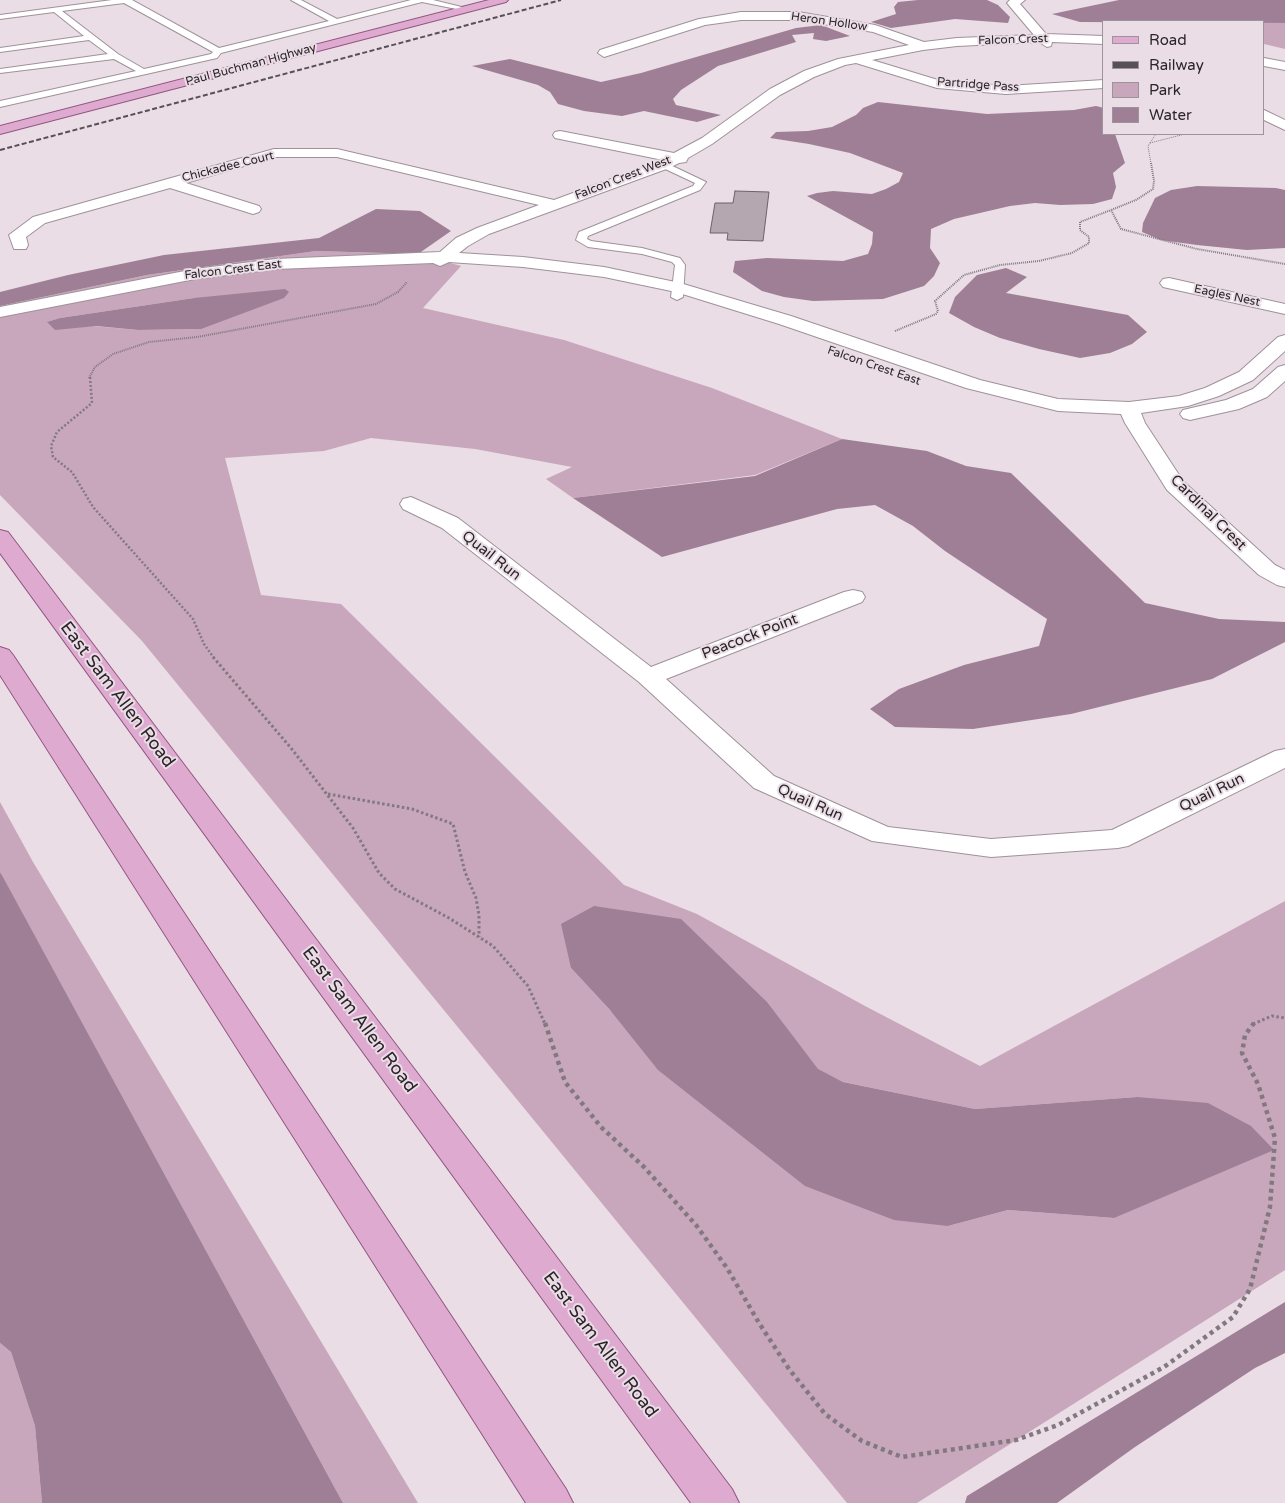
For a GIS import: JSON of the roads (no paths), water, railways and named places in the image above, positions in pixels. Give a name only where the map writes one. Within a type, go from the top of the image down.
[{"type":"main road","name":"Paul Buchman Highway","points":[[0,130],[502,0]]},
{"type":"main road","name":"East Sam Allen Road","points":[[0,537],[717,1503]]},
{"type":"main road","points":[[0,655],[550,1503]]},
{"type":"street","points":[[1019,0],[1013,3],[1045,40]]},
{"type":"street","name":"Heron Hollow","points":[[604,53],[703,22],[741,16],[798,16],[875,29],[930,48]]},
{"type":"street","points":[[930,48],[1045,40],[1102,45]]},
{"type":"street","name":"Falcon Crest","points":[[1045,40],[1102,40]]},
{"type":"street","name":"Falcon Crest West","points":[[446,264],[462,242],[483,231],[554,204],[672,164],[766,98],[809,74],[863,60],[930,48]]},
{"type":"street","points":[[1265,56],[1285,60]]},
{"type":"street","points":[[560,135],[672,164],[694,162],[718,149],[805,88],[863,60]]},
{"type":"street","name":"Partridge Pass","points":[[863,60],[937,84],[1006,90],[1102,84]]},
{"type":"street","points":[[1265,62],[1285,66]]},
{"type":"street","points":[[766,98],[787,100]]},
{"type":"street","points":[[1265,115],[1285,126]]},
{"type":"street","name":"Chickadee Court","points":[[20,245],[17,235],[39,220],[168,182],[274,154],[338,153],[573,210]]},
{"type":"street","points":[[446,264],[488,243],[573,210],[672,164]]},
{"type":"street","points":[[168,182],[253,210]]},
{"type":"street","name":"Falcon Crest East","points":[[0,324],[226,269],[285,263],[446,264],[678,292],[753,309],[900,360],[1018,397],[1132,415],[1212,392],[1246,376],[1285,341]]},
{"type":"street","name":"Eagles Nest","points":[[1168,283],[1285,309]]},
{"type":"street","name":"Falcon Crest East","points":[[0,312],[157,286]]},
{"type":"street","name":"Falcon Crest East","points":[[678,292],[950,393],[1018,412],[1056,418],[1132,415],[1232,405],[1260,393],[1280,381]]},
{"type":"street","points":[[883,369],[900,360]]},
{"type":"street","points":[[1246,376],[1280,381]]},
{"type":"street","name":"Cardinal Crest","points":[[1132,415],[1175,485],[1267,570],[1285,580]]},
{"type":"street","name":"Quail Run","points":[[411,504],[450,524],[648,677],[764,782],[882,835],[991,848],[1118,839],[1285,757]]},
{"type":"street","name":"Peacock Point","points":[[648,677],[853,597]]},
{"type":"lane","points":[[0,17],[126,0],[218,51]]},
{"type":"lane","points":[[295,0],[336,21]]},
{"type":"lane","points":[[0,104],[214,56],[218,51],[422,0],[466,9]]},
{"type":"lane","points":[[56,10],[115,56],[143,72]]},
{"type":"lane","points":[[0,26],[52,19]]},
{"type":"lane","points":[[0,50],[91,37]]},
{"type":"lane","points":[[0,71],[115,56]]},
{"type":"lane","points":[[672,164],[700,182],[698,188],[583,234],[581,240],[588,244],[642,251],[676,260],[680,264],[678,292]]},
{"type":"water","points":[[918,0],[987,0],[998,5],[1010,17],[1008,23],[955,19],[891,28],[871,22],[896,14],[894,7],[898,2]]},
{"type":"water","points":[[1119,0],[1285,0],[1285,23],[1265,23],[1265,20],[1102,20],[1102,22],[1080,22],[1052,14]]},
{"type":"water","points":[[821,25],[850,36],[826,41],[813,39],[814,33],[792,35],[796,42],[718,66],[681,90],[673,99],[676,105],[721,115],[697,122],[644,111],[622,116],[584,111],[558,104],[550,92],[538,85],[472,66],[510,59],[601,82],[641,73],[796,28]]},
{"type":"water","points":[[878,102],[987,114],[1074,110],[1096,106],[1102,108],[1102,135],[1115,135],[1125,163],[1113,173],[1116,187],[1112,199],[1093,204],[1060,205],[1035,203],[1010,206],[954,219],[931,229],[930,248],[940,263],[934,276],[924,286],[883,299],[813,301],[784,297],[762,291],[733,272],[735,261],[767,258],[843,261],[868,254],[872,244],[873,232],[807,196],[833,191],[872,194],[899,182],[903,173],[850,153],[770,138],[776,132],[808,131],[832,127],[856,115],[863,108]]},
{"type":"water","points":[[1197,186],[1276,188],[1285,190],[1285,248],[1247,250],[1197,245],[1161,240],[1142,232],[1143,223],[1155,198],[1171,190]]},
{"type":"water","points":[[376,209],[420,211],[451,231],[418,254],[316,251],[147,275],[0,306],[0,292],[68,275],[164,255],[319,238]]},
{"type":"water","points":[[1006,268],[1027,277],[1006,293],[1128,315],[1147,332],[1132,344],[1110,353],[1080,358],[1000,338],[974,327],[949,313],[955,297],[977,275]]},
{"type":"water","points":[[285,289],[289,292],[284,298],[201,329],[138,330],[96,326],[55,330],[47,322],[60,318],[194,298]]},
{"type":"water","points":[[842,439],[927,451],[966,466],[1011,473],[1145,603],[1219,619],[1285,622],[1285,642],[1212,679],[1071,714],[973,729],[895,727],[870,709],[899,689],[964,665],[1039,646],[1047,619],[945,551],[913,526],[875,505],[837,509],[662,557],[573,498],[755,476]]},
{"type":"water","points":[[0,872],[343,1503],[42,1503],[35,1426],[11,1352],[0,1343]]},
{"type":"water","points":[[594,906],[681,919],[768,1003],[818,1069],[843,1082],[975,1109],[1137,1097],[1208,1103],[1251,1126],[1274,1150],[1114,1218],[1008,1210],[948,1226],[894,1220],[805,1186],[658,1070],[610,1010],[571,968],[561,924]]},
{"type":"water","points":[[1285,1302],[1285,1353],[1255,1368],[1135,1447],[1057,1503],[965,1503],[967,1496]]},
{"type":"railway","points":[[0,150],[561,0]]}]
